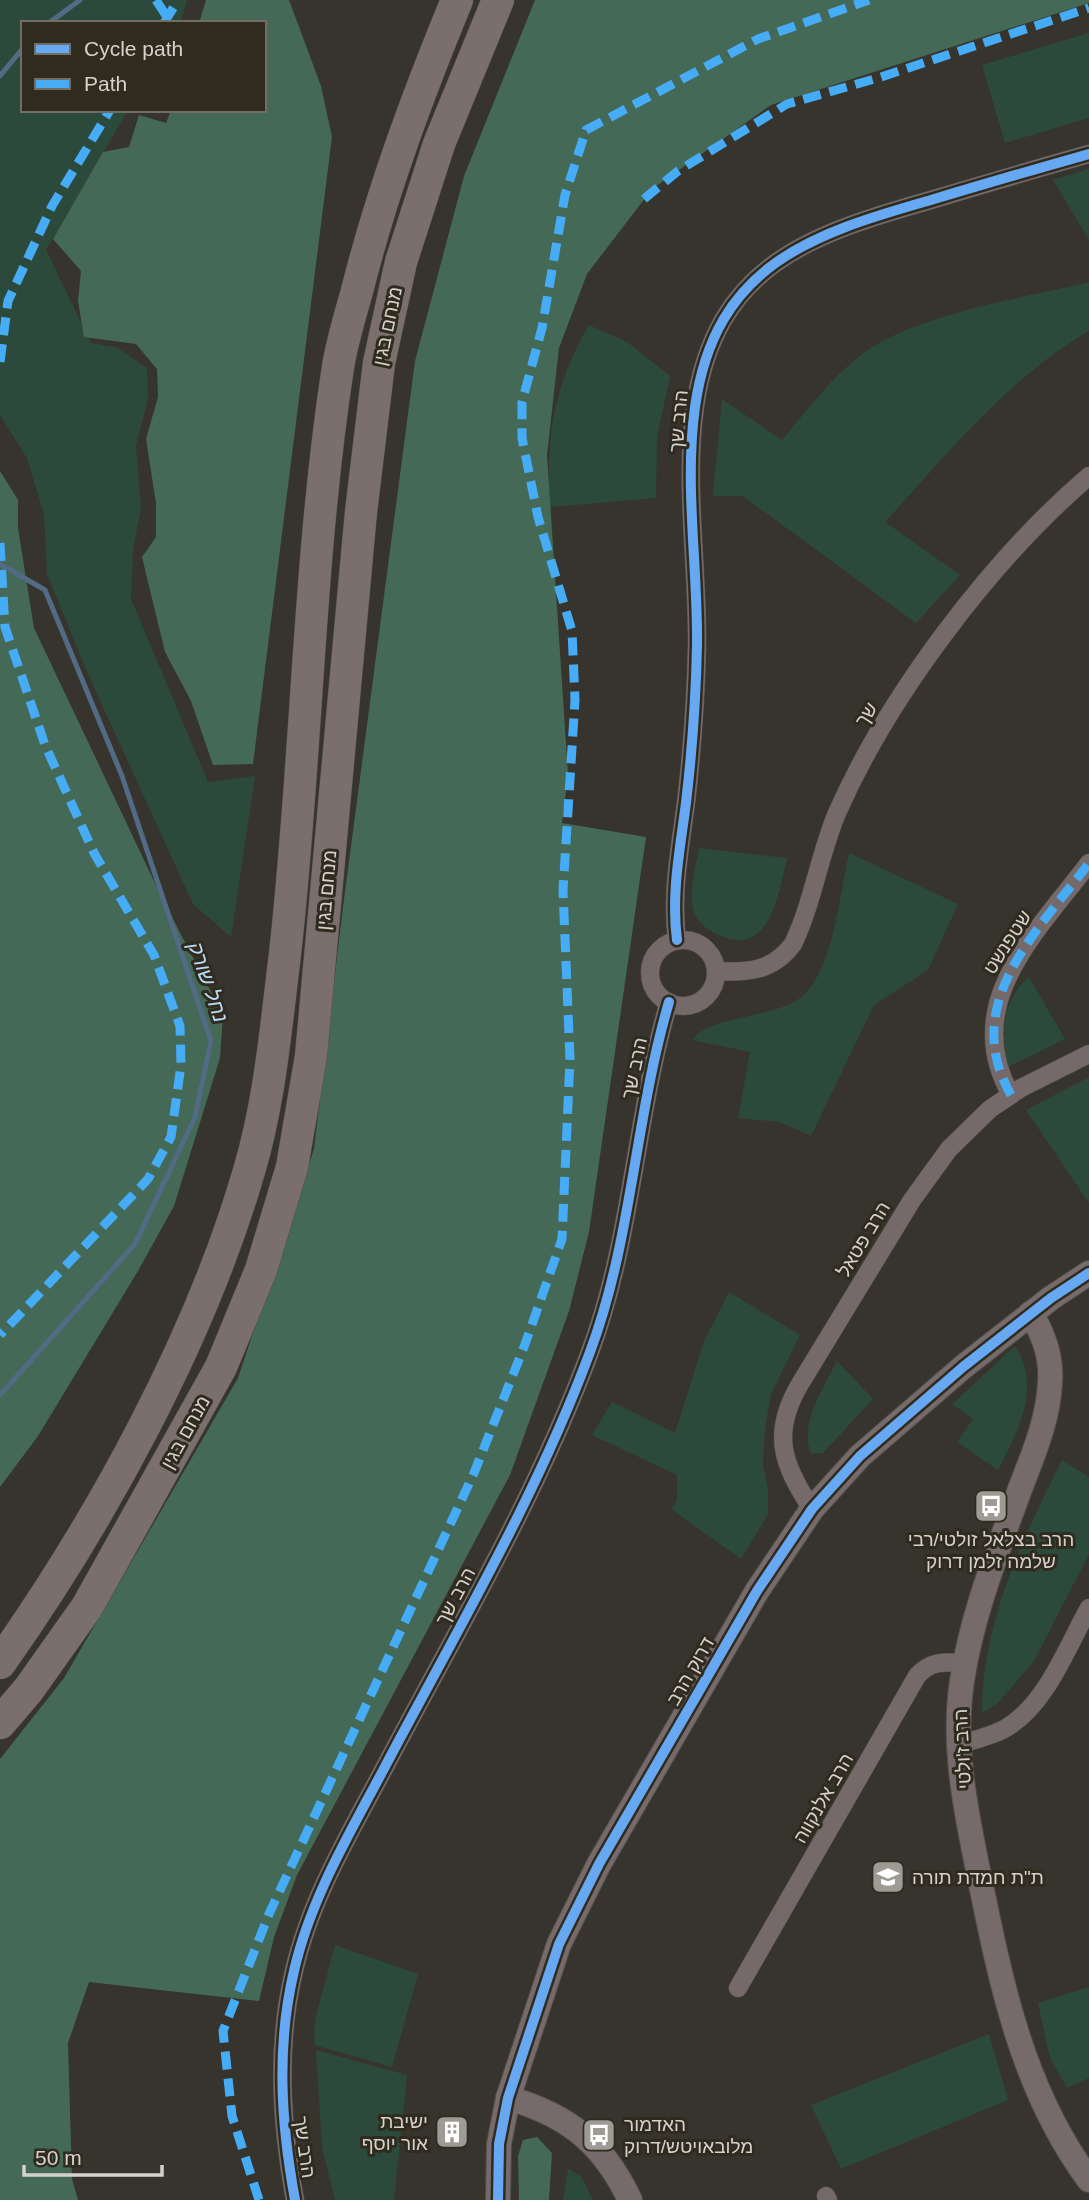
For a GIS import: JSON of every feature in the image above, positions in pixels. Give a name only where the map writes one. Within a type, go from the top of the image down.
[{"type":"highway","name":"מנחם בגין","points":[[0,1664],[44,1601],[159,1393],[205,1295],[250,1170],[273,1055],[292,892],[318,532],[338,364],[373,228],[414,105],[457,0]]},
{"type":"highway","name":"מנחם בגין","points":[[0,1723],[29,1689],[87,1607],[221,1367],[261,1270],[292,1167],[311,1056],[360,512],[379,363],[401,262],[439,144],[498,2]]},
{"type":"street","name":"הרב שך","points":[[677,940],[675,894],[696,684],[692,480],[694,421],[699,383],[718,330],[738,299],[759,277],[783,256],[812,239],[851,223],[1089,154]]},
{"type":"street","name":"שך","points":[[716,971],[754,971],[779,960],[793,944],[836,817],[871,744],[932,654],[1009,554],[1089,476]]},
{"type":"street","name":"שטפנשט","points":[[1011,1095],[996,1062],[994,1030],[999,993],[1016,960],[1089,863]]},
{"type":"street","points":[[677,940],[688,940],[708,951],[716,971],[710,992],[701,1000],[680,1005],[669,1002],[654,988],[650,968],[659,950],[677,940]]},
{"type":"street","name":"הרב שך","points":[[295,2200],[284,2125],[282,2065],[288,2004],[301,1944],[337,1859],[533,1485],[591,1350],[613,1272],[651,1068],[669,1002]]},
{"type":"street","name":"הרב פטאל","points":[[812,1509],[788,1469],[782,1438],[788,1403],[931,1171],[969,1127],[1011,1095],[1089,1054]]},
{"type":"street","name":"דרוק הרב","points":[[498,2200],[499,2144],[508,2098],[559,1944],[582,1896],[744,1612],[812,1509],[886,1432],[1031,1313],[1089,1273]]},
{"type":"street","name":"הרב ז'ולטי","points":[[1031,1313],[1044,1336],[1049,1358],[1048,1406],[986,1582],[965,1663],[958,1713],[960,1744],[966,1810],[1008,2012],[1032,2081],[1060,2135],[1089,2180]]},
{"type":"street","points":[[960,1744],[1004,1729],[1018,1720],[1049,1679],[1089,1608]]},
{"type":"street","name":"הרב אלנקווה","points":[[738,1987],[917,1676],[926,1666],[937,1662],[965,1663]]},
{"type":"street","points":[[508,2098],[540,2107],[574,2126],[599,2151],[630,2200]]},
{"type":"green space","points":[[0,0],[187,0],[181,21],[21,21],[21,112],[127,112],[46,250],[91,343],[116,347],[147,368],[148,399],[136,445],[141,508],[133,549],[131,599],[208,782],[255,776],[231,937],[193,904],[87,672],[47,574],[44,514],[27,458],[0,415]]},
{"type":"green space","points":[[206,0],[289,0],[321,86],[332,137],[253,764],[213,765],[191,701],[165,652],[142,557],[156,537],[156,503],[146,439],[158,397],[157,369],[136,344],[84,337],[78,301],[81,271],[53,239],[103,152],[129,147],[139,115],[166,123],[170,112],[266,112],[266,21],[200,21]]},
{"type":"green space","points":[[535,0],[1089,0],[1089,3],[771,105],[652,189],[587,274],[559,348],[547,455],[568,774],[562,823],[646,837],[589,1232],[569,1311],[510,1475],[297,1875],[274,1937],[259,2001],[89,1982],[68,2043],[72,2179],[78,2200],[0,2200],[0,1759],[64,1678],[238,1378],[314,1149],[415,361],[464,176]]},
{"type":"green space","points":[[1089,33],[1089,118],[1005,143],[982,65]]},
{"type":"green space","points":[[1089,169],[1089,240],[1053,180]]},
{"type":"green space","points":[[1089,282],[1089,331],[1032,371],[1005,394],[955,444],[885,522],[960,575],[916,623],[743,496],[713,496],[722,399],[782,440],[822,392],[855,359],[891,337],[945,316]]},
{"type":"green space","points":[[589,325],[627,342],[670,376],[657,437],[656,498],[550,507],[549,458],[554,413],[567,369]]},
{"type":"green space","points":[[0,471],[18,500],[18,528],[34,628],[163,900],[223,1015],[220,1058],[174,1206],[38,1436],[0,1487]]},
{"type":"green space","points":[[699,848],[787,858],[775,905],[760,931],[749,938],[735,940],[717,934],[698,920],[692,893]]},
{"type":"green space","points":[[849,853],[958,904],[928,970],[874,1005],[811,1136],[780,1122],[738,1118],[750,1052],[692,1040],[711,1027],[789,1004],[800,998],[811,986],[828,952],[834,931]]},
{"type":"green space","points":[[1029,977],[1065,1039],[1008,1067],[1004,1042],[1005,1018],[1013,996]]},
{"type":"green space","points":[[1089,1077],[1089,1203],[1026,1110]]},
{"type":"green space","points":[[729,1292],[800,1335],[771,1394],[765,1428],[763,1464],[768,1490],[768,1514],[741,1559],[671,1509],[677,1501],[677,1475],[592,1435],[612,1402],[675,1433],[704,1341]]},
{"type":"green space","points":[[1015,1346],[1023,1362],[1027,1393],[1019,1425],[998,1470],[957,1442],[973,1419],[952,1404]]},
{"type":"green space","points":[[837,1361],[873,1399],[823,1453],[811,1454],[808,1442],[810,1418]]},
{"type":"green space","points":[[1062,1460],[1089,1477],[1089,1554],[1034,1661],[998,1703],[982,1713],[989,1646],[1007,1582]]},
{"type":"green space","points":[[335,1945],[418,1974],[392,2067],[314,2045],[315,2020]]},
{"type":"green space","points":[[1089,1987],[1089,2078],[1067,2088],[1050,2058],[1038,2003]]},
{"type":"green space","points":[[989,2034],[1008,2100],[841,2169],[811,2105]]},
{"type":"green space","points":[[316,2050],[407,2075],[394,2200],[335,2200],[322,2147]]},
{"type":"green space","points":[[537,2137],[552,2153],[549,2200],[519,2200],[518,2156],[523,2140]]},
{"type":"green space","points":[[568,2169],[581,2176],[593,2200],[563,2200]]},
{"type":"waterway","points":[[52,21],[80,0]]},
{"type":"waterway","points":[[0,76],[21,50]]},
{"type":"waterway","name":"נחל שורק","points":[[0,564],[45,590],[122,776],[211,1041],[195,1117],[135,1244],[0,1395]]},
{"type":"marked path","points":[[156,0],[167,17]]},
{"type":"marked path","points":[[165,21],[178,0]]},
{"type":"marked path","points":[[259,2200],[232,2116],[223,2031],[269,1914],[474,1473],[524,1347],[562,1239],[570,1059],[563,890],[575,700],[572,631],[538,517],[522,438],[522,402],[542,328],[565,195],[586,130],[758,39],[869,0]]},
{"type":"marked path","points":[[644,199],[678,171],[787,104],[878,78],[1089,8]]},
{"type":"marked path","points":[[0,362],[8,301],[52,206],[109,112]]},
{"type":"marked path","points":[[0,543],[5,627],[45,745],[94,853],[154,955],[180,1026],[181,1065],[171,1137],[148,1179],[0,1335]]},
{"type":"marked path","points":[[1011,1095],[997,1062],[994,1030],[999,1000],[1011,971],[1028,943],[1089,863]]},
{"type":"cycle path","points":[[677,940],[676,889],[695,705],[697,615],[691,496],[692,436],[695,407],[706,359],[723,320],[747,288],[776,263],[809,243],[887,213],[1089,154]]},
{"type":"cycle path","points":[[295,2200],[286,2142],[282,2085],[288,2000],[301,1943],[322,1889],[347,1837],[522,1509],[590,1352],[615,1266],[648,1089],[669,1002]]},
{"type":"cycle path","points":[[498,2200],[499,2144],[508,2098],[559,1944],[599,1864],[757,1591],[812,1509],[860,1456],[963,1367],[1051,1298],[1089,1273]]},
{"type":"place","name":"הרב בצלאל זולטי/רבי שלמה זלמן דרוק","points":[[991,1506]]},
{"type":"place","name":"ת\"ת חמדת תורה","points":[[888,1877]]},
{"type":"place","name":"ישיבת אור יוסף","points":[[452,2132]]},
{"type":"place","name":"האדמור מלובאויטש/דרוק","points":[[599,2135]]}]
